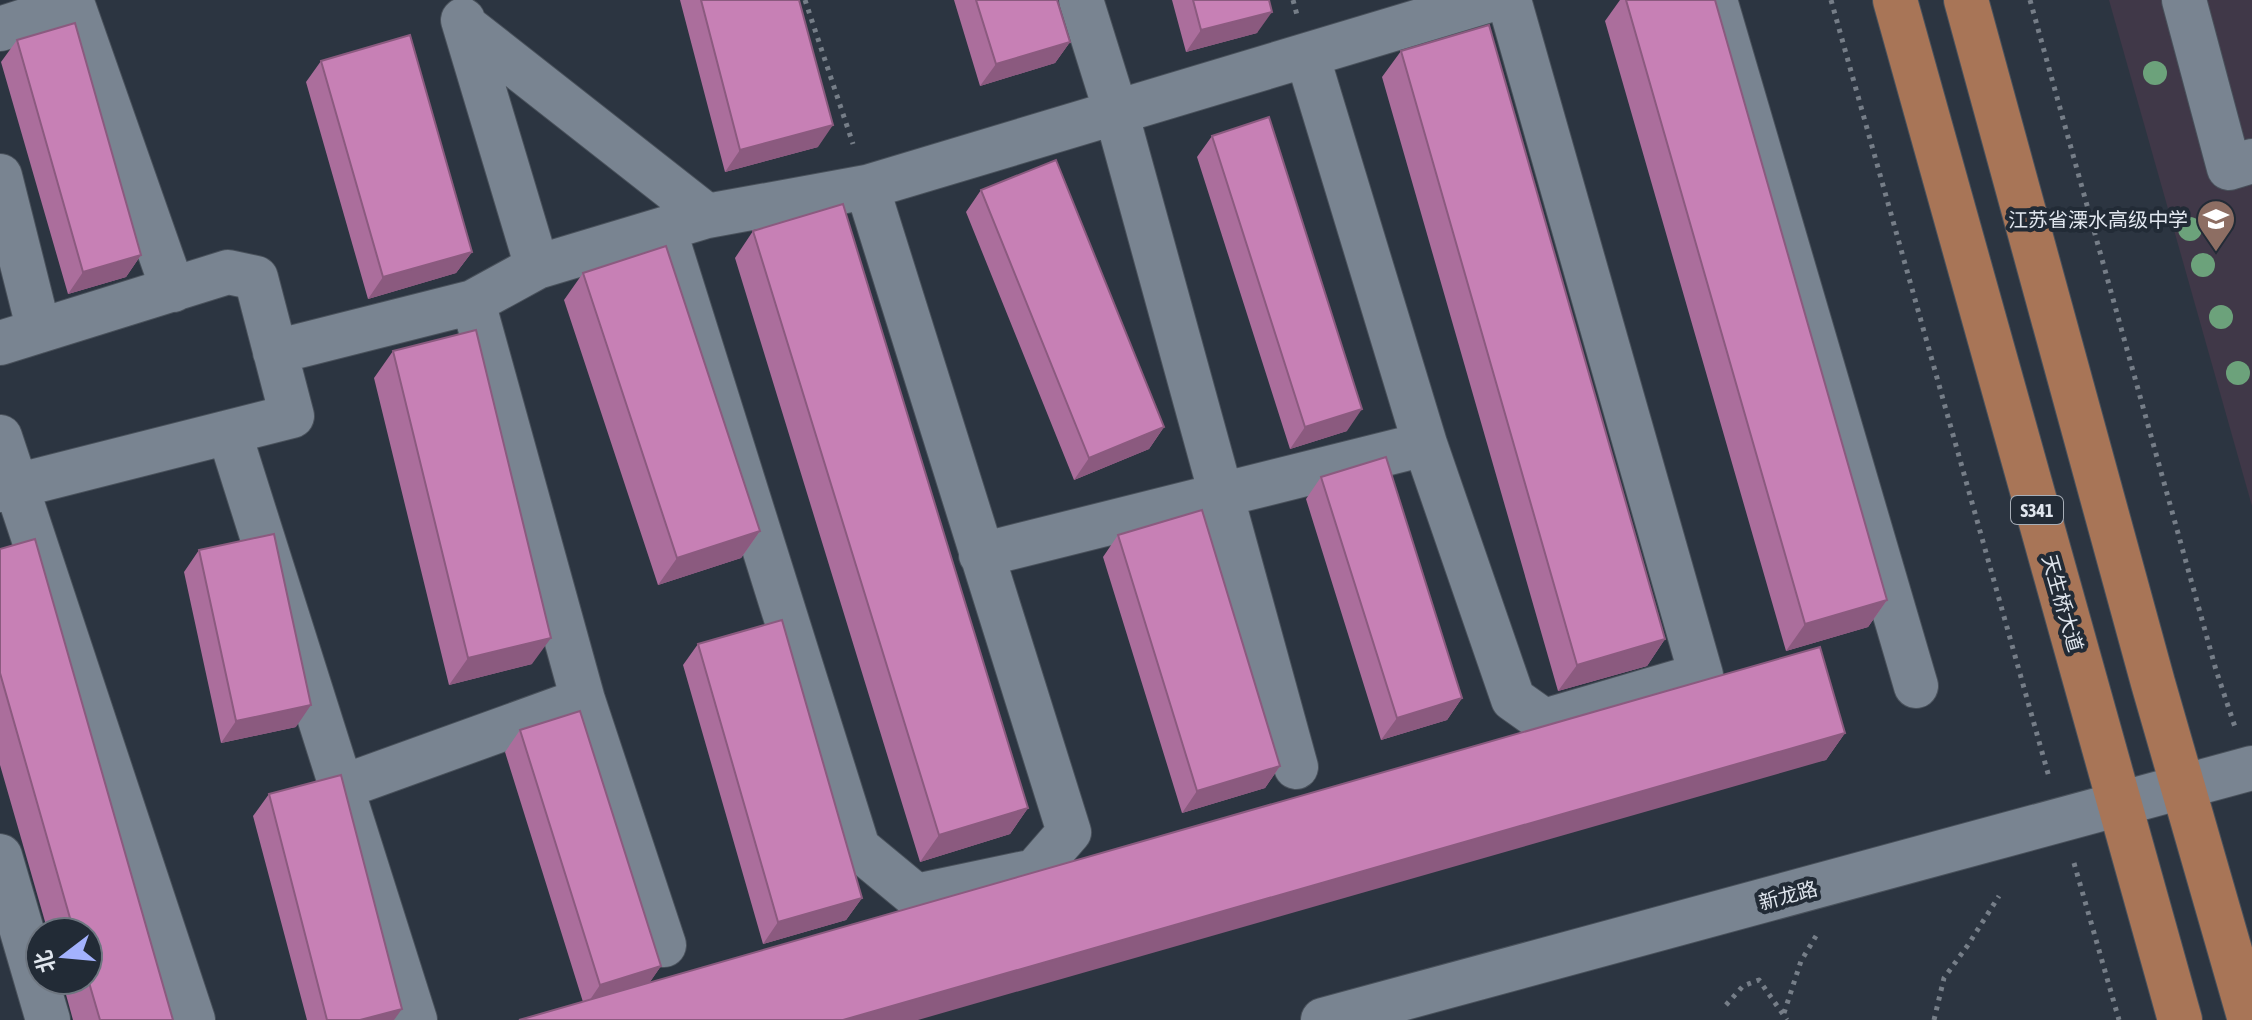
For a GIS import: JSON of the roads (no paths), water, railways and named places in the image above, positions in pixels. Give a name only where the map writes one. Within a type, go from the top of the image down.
[{"type":"main road","name":"天生桥大道","points":[[1895,0],[2180,1020]]},
{"type":"main road","points":[[1966,0],[2182,787],[2250,1020]]},
{"type":"street","points":[[1081,0],[1116,112],[1296,767]]},
{"type":"street","points":[[275,352],[473,302],[537,267],[707,216],[867,187],[1490,0]]},
{"type":"street","points":[[1307,55],[1425,444],[1513,699],[1544,721],[1701,675],[1509,0]]},
{"type":"street","points":[[1715,0],[1916,686]]},
{"type":"street","points":[[2184,0],[2229,168],[2252,161]]},
{"type":"street","points":[[0,29],[73,5],[173,290]]},
{"type":"street","points":[[461,13],[707,216]]},
{"type":"street","points":[[461,13],[537,267]]},
{"type":"street","points":[[0,176],[20,337],[228,272],[256,278],[292,416],[8,488]]},
{"type":"street","points":[[664,229],[858,848],[916,896],[1035,871],[1069,832],[867,187]]},
{"type":"street","points":[[473,302],[583,700],[664,945]]},
{"type":"street","points":[[229,432],[415,1020]]},
{"type":"street","points":[[0,437],[8,488],[193,1020]]},
{"type":"street","points":[[981,555],[1425,444]]},
{"type":"street","points":[[342,787],[583,700]]},
{"type":"street","name":"新龙路","points":[[1323,1020],[2252,768]]},
{"type":"street","points":[[0,856],[48,1020]]},
{"type":"place","name":"江苏省溧水高级中学","points":[[2216,253]]}]
